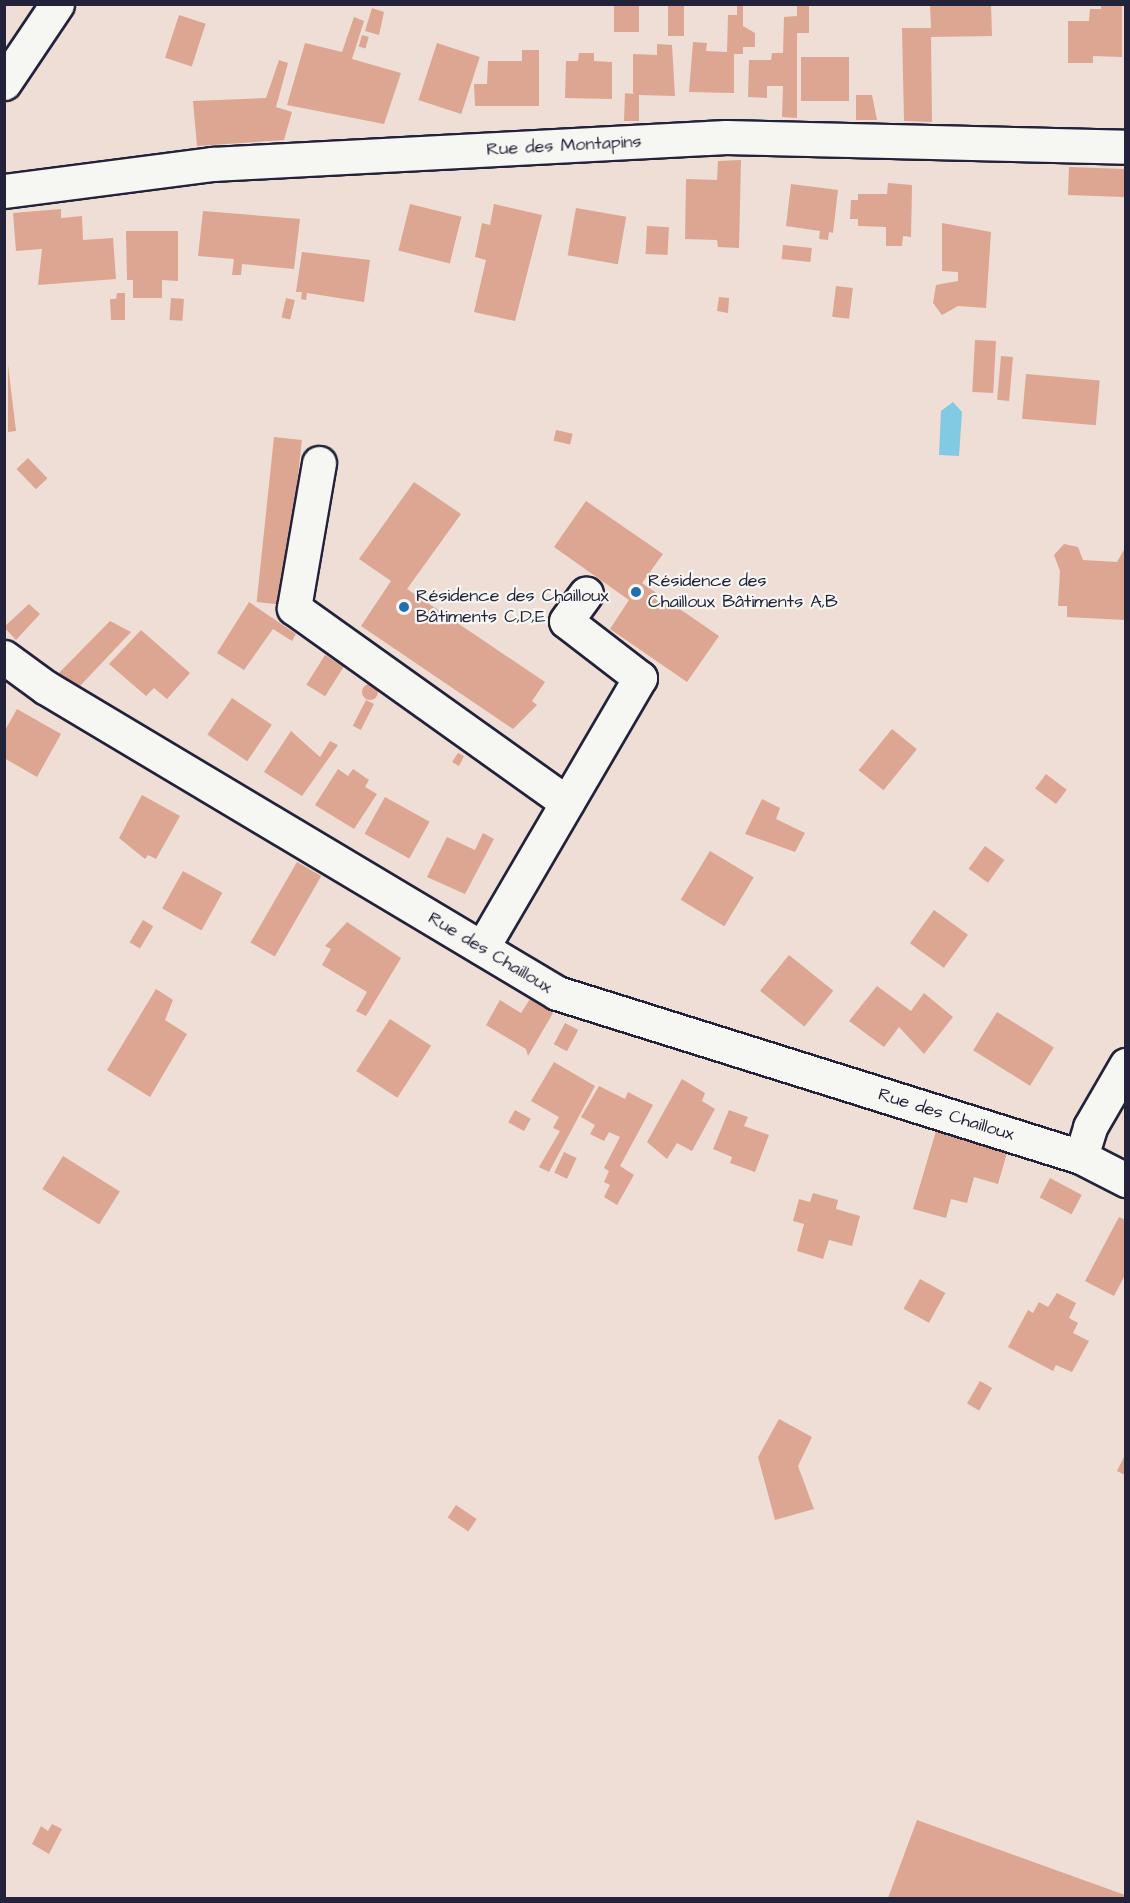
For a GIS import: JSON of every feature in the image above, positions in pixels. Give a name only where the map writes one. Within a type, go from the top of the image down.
[{"type":"street","points":[[4,83],[57,4]]},
{"type":"street","name":"Rue des Montapins","points":[[4,191],[212,164],[726,137],[1125,147]]},
{"type":"street","points":[[319,463],[294,608],[567,803]]},
{"type":"street","points":[[482,948],[640,678],[566,621],[586,593]]},
{"type":"street","name":"Rue des Chailloux","points":[[4,657],[45,687],[557,993],[1081,1157],[1125,1180]]},
{"type":"street","points":[[1081,1157],[1089,1126],[1125,1065]]},
{"type":"water","points":[[953,402],[962,412],[959,456],[939,455],[941,411]]},
{"type":"building","points":[[614,4],[639,4],[639,32],[614,32]]},
{"type":"building","points":[[668,4],[684,4],[684,36],[668,36]]},
{"type":"building","points":[[737,4],[743,4],[743,26],[755,33],[755,47],[743,47],[743,54],[734,54],[734,93],[689,92],[693,42],[707,43],[706,51],[727,52],[728,15],[737,15]]},
{"type":"building","points":[[797,4],[809,4],[809,33],[797,33],[797,118],[782,117],[783,86],[767,86],[767,98],[748,97],[749,60],[771,60],[772,53],[783,53],[784,17],[797,16]]},
{"type":"building","points":[[930,4],[991,4],[992,36],[931,37],[932,122],[904,121],[902,28],[931,28]]},
{"type":"building","points":[[1101,4],[1122,4],[1122,57],[1093,56],[1093,63],[1068,63],[1068,21],[1089,21],[1090,9],[1101,9]]},
{"type":"building","points":[[372,8],[384,12],[379,35],[365,31]]},
{"type":"building","points":[[179,15],[206,24],[192,66],[165,58]]},
{"type":"building","points":[[354,17],[364,21],[352,59],[401,73],[384,124],[287,105],[305,43],[342,52]]},
{"type":"building","points":[[362,35],[369,37],[365,48],[359,47]]},
{"type":"building","points":[[437,43],[480,57],[461,114],[418,100]]},
{"type":"building","points":[[657,44],[672,45],[675,96],[639,95],[639,121],[624,121],[625,93],[633,94],[633,54],[657,55]]},
{"type":"building","points":[[522,50],[539,50],[539,106],[475,106],[474,84],[487,84],[488,61],[522,61]]},
{"type":"building","points":[[579,53],[594,53],[594,61],[612,62],[612,99],[565,98],[566,61],[578,61]]},
{"type":"building","points":[[801,57],[849,57],[849,101],[801,101]]},
{"type":"building","points":[[279,60],[288,63],[276,107],[292,112],[284,140],[197,146],[193,101],[266,98]]},
{"type":"building","points":[[856,95],[872,95],[877,120],[856,120]]},
{"type":"building","points":[[741,160],[739,248],[718,247],[717,240],[685,239],[686,179],[717,180],[718,161]]},
{"type":"building","points":[[1069,167],[1125,169],[1124,197],[1068,195]]},
{"type":"building","points":[[888,183],[912,185],[911,237],[903,236],[902,246],[886,246],[886,227],[858,226],[858,219],[850,219],[851,200],[858,200],[858,194],[887,194]]},
{"type":"building","points":[[791,184],[838,190],[833,233],[829,232],[828,240],[819,239],[820,231],[786,226]]},
{"type":"building","points":[[410,204],[461,217],[450,263],[398,251]]},
{"type":"building","points":[[494,204],[542,215],[515,321],[474,312],[486,260],[475,257],[482,223],[490,225]]},
{"type":"building","points":[[576,208],[626,217],[618,264],[568,255]]},
{"type":"building","points":[[61,209],[61,218],[82,216],[83,240],[113,238],[116,279],[38,285],[42,249],[16,251],[13,213]]},
{"type":"building","points":[[203,211],[300,219],[294,269],[242,264],[241,275],[232,275],[234,259],[198,256]]},
{"type":"building","points":[[942,223],[991,232],[986,308],[958,306],[942,315],[933,303],[936,285],[958,281],[958,272],[942,271]]},
{"type":"building","points":[[647,226],[669,227],[668,255],[646,254]]},
{"type":"building","points":[[126,231],[178,231],[178,281],[162,280],[162,298],[133,298],[133,280],[127,280]]},
{"type":"building","points":[[783,245],[812,248],[810,262],[782,259]]},
{"type":"building","points":[[302,252],[370,260],[364,302],[307,293],[306,300],[301,299],[302,292],[296,292]]},
{"type":"building","points":[[836,286],[853,288],[849,319],[832,317]]},
{"type":"building","points":[[117,293],[125,293],[125,320],[111,320],[110,299],[116,299]]},
{"type":"building","points":[[719,297],[729,298],[728,313],[717,311]]},
{"type":"building","points":[[171,298],[184,299],[182,321],[169,320]]},
{"type":"building","points":[[286,298],[295,300],[290,320],[282,317]]},
{"type":"building","points":[[975,340],[996,341],[993,393],[972,392]]},
{"type":"building","points":[[1001,356],[1013,357],[1009,401],[997,400]]},
{"type":"building","points":[[8,365],[16,431],[8,432]]},
{"type":"building","points":[[1026,374],[1100,380],[1096,425],[1022,419]]},
{"type":"building","points":[[556,430],[573,434],[570,445],[554,441]]},
{"type":"building","points":[[274,437],[302,440],[284,605],[257,602]]},
{"type":"building","points":[[28,458],[47,478],[36,489],[16,469]]},
{"type":"building","name":"Résidence des Chailloux Bâtiments C,D,E","points":[[414,482],[461,514],[407,589],[545,682],[532,701],[537,705],[513,729],[361,626],[391,581],[359,559]]},
{"type":"building","name":"Résidence des Chailloux Bâtiments A,B","points":[[586,501],[663,554],[642,583],[719,636],[687,682],[610,629],[629,600],[554,547]]},
{"type":"building","points":[[1064,544],[1078,547],[1083,560],[1117,562],[1125,548],[1125,620],[1067,617],[1067,606],[1058,606],[1060,571],[1054,555]]},
{"type":"building","points":[[249,602],[296,634],[292,641],[273,629],[244,670],[217,653]]},
{"type":"building","points":[[29,604],[40,614],[16,640],[4,627]]},
{"type":"building","points":[[110,621],[131,632],[80,686],[58,674]]},
{"type":"building","points":[[141,630],[190,673],[167,699],[154,688],[146,696],[109,664]]},
{"type":"building","points":[[325,655],[344,667],[325,696],[306,685]]},
{"type":"building","points":[[370,684],[376,686],[378,692],[376,698],[370,700],[364,698],[362,692],[364,686]]},
{"type":"building","points":[[232,698],[272,725],[247,761],[207,734]]},
{"type":"building","points":[[366,700],[374,704],[361,730],[353,726]]},
{"type":"building","points":[[17,709],[61,734],[37,777],[4,758],[4,732]]},
{"type":"building","points":[[892,729],[917,749],[884,790],[859,770]]},
{"type":"building","points":[[291,731],[320,757],[330,741],[338,745],[302,796],[264,772]]},
{"type":"building","points":[[458,753],[464,756],[459,766],[452,762]]},
{"type":"building","points":[[338,769],[348,776],[353,769],[369,780],[365,787],[377,794],[354,829],[315,805]]},
{"type":"building","points":[[1046,774],[1067,790],[1056,804],[1035,788]]},
{"type":"building","points":[[142,795],[180,816],[156,859],[148,855],[145,859],[119,838]]},
{"type":"building","points":[[385,797],[430,822],[409,858],[365,834]]},
{"type":"building","points":[[762,799],[780,808],[776,819],[805,833],[795,852],[745,834]]},
{"type":"building","points":[[483,833],[494,839],[465,894],[427,877],[447,837],[475,850]]},
{"type":"building","points":[[985,846],[1004,860],[988,883],[969,869]]},
{"type":"building","points":[[710,851],[754,877],[724,926],[681,900]]},
{"type":"building","points":[[297,862],[321,876],[275,957],[250,943]]},
{"type":"building","points":[[183,871],[222,893],[202,930],[162,909]]},
{"type":"building","points":[[934,910],[968,935],[944,968],[910,943]]},
{"type":"building","points":[[143,920],[153,926],[140,948],[130,942]]},
{"type":"building","points":[[347,922],[401,958],[366,1016],[356,1011],[367,992],[322,965],[331,949],[325,946]]},
{"type":"building","points":[[789,955],[833,991],[804,1027],[760,991]]},
{"type":"building","points":[[877,986],[911,1011],[924,993],[953,1017],[924,1054],[899,1027],[884,1047],[849,1021]]},
{"type":"building","points":[[156,989],[173,1000],[165,1020],[187,1034],[150,1097],[107,1070]]},
{"type":"building","points":[[530,999],[553,1013],[528,1056],[526,1049],[486,1025],[500,1000],[521,1013]]},
{"type":"building","points":[[997,1012],[1054,1048],[1030,1086],[973,1050]]},
{"type":"building","points":[[390,1019],[431,1046],[397,1098],[356,1071]]},
{"type":"building","points":[[565,1023],[578,1030],[567,1051],[554,1044]]},
{"type":"building","points":[[554,1062],[595,1086],[549,1172],[539,1167],[560,1131],[553,1128],[559,1117],[531,1101]]},
{"type":"building","points":[[682,1079],[705,1093],[702,1101],[715,1109],[692,1151],[677,1143],[667,1159],[647,1142]]},
{"type":"building","points":[[599,1086],[625,1099],[628,1092],[653,1105],[620,1166],[634,1175],[617,1205],[604,1197],[610,1185],[604,1182],[609,1171],[604,1168],[620,1137],[609,1132],[604,1141],[590,1134],[595,1125],[581,1117]]},
{"type":"building","points":[[515,1110],[531,1119],[524,1131],[508,1122]]},
{"type":"building","points":[[729,1110],[748,1117],[744,1126],[769,1135],[755,1172],[730,1163],[732,1157],[713,1149]]},
{"type":"building","points":[[936,1131],[1007,1153],[998,1184],[974,1177],[967,1203],[951,1199],[946,1218],[913,1209]]},
{"type":"building","points":[[564,1152],[577,1158],[567,1179],[554,1173]]},
{"type":"building","points":[[63,1156],[120,1192],[99,1225],[42,1189]]},
{"type":"building","points":[[1050,1178],[1082,1195],[1071,1214],[1040,1197]]},
{"type":"building","points":[[813,1193],[838,1200],[836,1209],[860,1216],[852,1246],[829,1240],[823,1259],[797,1251],[804,1224],[793,1221],[799,1199],[810,1202]]},
{"type":"building","points":[[1119,1217],[1125,1220],[1125,1275],[1114,1296],[1085,1281]]},
{"type":"building","points":[[920,1279],[945,1293],[929,1323],[904,1309]]},
{"type":"building","points":[[1057,1293],[1076,1303],[1069,1318],[1078,1323],[1073,1333],[1089,1341],[1072,1372],[1056,1365],[1053,1371],[1008,1347],[1028,1310],[1033,1313],[1039,1302],[1048,1307]]},
{"type":"building","points":[[980,1381],[992,1388],[979,1411],[967,1404]]},
{"type":"building","points":[[779,1419],[812,1437],[798,1466],[814,1509],[775,1520],[758,1457]]},
{"type":"building","points":[[1125,1455],[1125,1475],[1117,1471]]},
{"type":"building","points":[[456,1505],[477,1519],[468,1531],[448,1517]]},
{"type":"building","points":[[917,1820],[1125,1895],[1125,1898],[888,1898]]},
{"type":"building","points":[[52,1824],[62,1829],[49,1854],[32,1844],[41,1826],[48,1831]]},
{"type":"place","name":"Résidence des Chailloux Bâtiments A,B","points":[[636,592]]},
{"type":"place","name":"Résidence des Chailloux Bâtiments C,D,E","points":[[404,607]]}]
